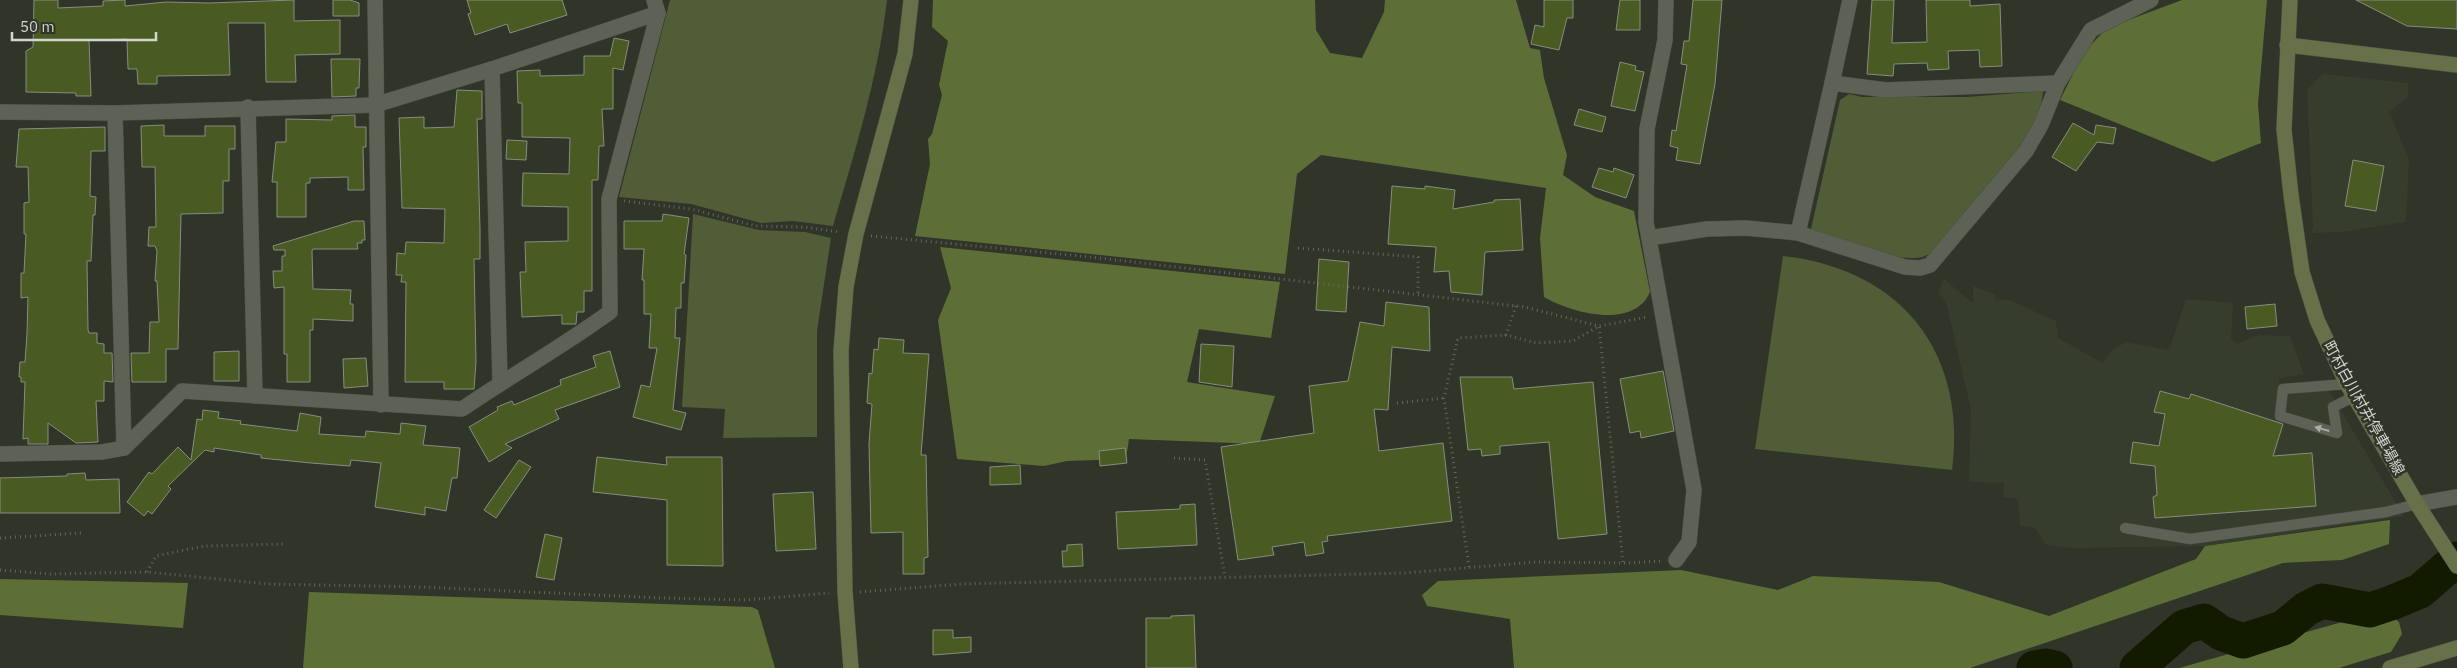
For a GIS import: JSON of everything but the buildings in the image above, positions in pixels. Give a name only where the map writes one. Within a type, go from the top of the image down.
[{"type":"street","points":[[375,0],[375,105],[381,405]]},
{"type":"street","points":[[851,668],[845,592],[842,351],[846,287],[856,234],[905,54],[911,0]]},
{"type":"street","points":[[1666,0],[1664,40],[1647,129],[1646,222],[1661,315],[1694,490],[1689,542],[1676,560]]},
{"type":"street","points":[[1798,233],[1850,0]]},
{"type":"street","points":[[1649,238],[1707,229],[1746,228],[1798,233],[1905,266],[1920,268],[1930,265],[2026,151],[2041,125],[2058,83],[2091,30],[2150,0]]},
{"type":"street","name":"町村白川村井停車場線","points":[[2290,0],[2284,130],[2290,196],[2302,272],[2317,320],[2351,390],[2421,510],[2457,566]]},
{"type":"street","points":[[0,112],[114,113],[248,107],[375,105],[492,69],[656,6]]},
{"type":"street","points":[[0,454],[102,452],[124,448],[182,391],[462,409],[500,383],[571,340],[610,312],[609,199],[656,6]]},
{"type":"street","points":[[2287,44],[2457,65]]},
{"type":"street","points":[[492,69],[500,383]]},
{"type":"street","points":[[1832,83],[1886,90],[2058,83]]},
{"type":"street","points":[[248,107],[255,396]]},
{"type":"street","points":[[114,113],[124,448]]},
{"type":"street","points":[[2421,510],[2457,497]]},
{"type":"street","points":[[2390,668],[2457,648]]},
{"type":"lane","points":[[2283,389],[2351,390],[2333,407],[2337,433],[2280,416],[2283,389]]},
{"type":"lane","points":[[2125,528],[2190,539],[2386,512],[2421,510]]},
{"type":"path","points":[[609,199],[691,209],[756,226],[803,227],[1081,256],[1516,306],[1600,326]]},
{"type":"path","points":[[1298,248],[1418,257],[1418,295]]},
{"type":"path","points":[[1506,335],[1516,306]]},
{"type":"path","points":[[1469,568],[1444,398],[1458,338],[1506,335],[1536,343],[1573,341],[1600,326],[1661,315]]},
{"type":"path","points":[[1600,326],[1623,563]]},
{"type":"path","points":[[1398,403],[1444,398]]},
{"type":"path","points":[[1174,458],[1206,460],[1225,577]]},
{"type":"path","points":[[0,538],[81,533]]},
{"type":"path","points":[[147,572],[156,556],[204,546],[285,544]]},
{"type":"path","points":[[0,570],[50,574],[147,572],[267,584],[423,587],[746,600],[960,584],[1405,573],[1536,562],[1623,563],[1676,560]]},
{"type":"shaded area","points":[[2323,74],[2408,83],[2408,97],[2389,112],[2409,159],[2406,222],[2342,232],[2311,233],[2313,227],[2307,89]]},
{"type":"shaded area","points":[[1944,279],[1973,303],[1973,286],[1995,294],[1996,301],[2007,299],[2056,321],[2058,338],[2103,363],[2111,351],[2126,342],[2169,350],[2186,299],[2233,303],[2231,339],[2237,344],[2258,335],[2290,336],[2304,374],[2279,378],[2280,388],[2328,389],[2404,516],[2205,546],[2072,548],[2046,545],[2035,528],[2020,525],[2018,499],[2003,497],[2004,483],[1969,482],[1971,410],[1946,302],[1938,294]]},
{"type":"green space","points":[[670,0],[887,0],[872,86],[833,226],[793,221],[761,223],[691,204],[619,197]]},
{"type":"green space","points":[[933,0],[1315,0],[1316,30],[1330,53],[1362,58],[1384,12],[1385,0],[1516,0],[1530,48],[1540,50],[1544,78],[1567,155],[1563,175],[1595,197],[1634,211],[1650,292],[1642,304],[1630,311],[1601,315],[1570,308],[1544,297],[1540,238],[1546,188],[1321,155],[1297,174],[1285,274],[915,236],[930,164],[928,139],[932,134],[942,95],[939,85],[948,41],[932,27]]},
{"type":"green space","points":[[2182,0],[2267,0],[2258,104],[2261,143],[2213,162],[2060,100],[2084,52],[2107,28]]},
{"type":"green space","points":[[2043,91],[2039,110],[2030,130],[2017,151],[1984,194],[1938,247],[1929,254],[1915,258],[1886,255],[1814,234],[1811,229],[1840,100],[1849,94],[1862,97],[1967,97]]},
{"type":"green space","points":[[693,214],[759,230],[805,232],[831,238],[817,331],[817,437],[723,438],[725,409],[682,407]]},
{"type":"green space","points":[[940,247],[1280,282],[1271,338],[1199,329],[1187,382],[1275,396],[1259,444],[1129,439],[1126,459],[1067,461],[1044,466],[957,459],[938,320],[951,288]]},
{"type":"green space","points":[[1783,256],[1825,264],[1861,278],[1892,298],[1917,324],[1936,354],[1949,389],[1954,427],[1952,470],[1755,449]]},
{"type":"green space","points":[[2390,520],[2389,544],[2342,560],[2283,563],[1970,668],[1514,668],[1510,619],[1427,606],[1422,595],[1438,581],[1681,570],[1778,590],[1813,576],[1939,582],[2049,616],[2196,559],[2205,546]]},
{"type":"green space","points":[[0,579],[188,583],[183,628],[0,615]]},
{"type":"green space","points":[[309,592],[752,607],[758,610],[775,668],[303,668]]},
{"type":"green space","points":[[2385,610],[2399,622],[2402,634],[2391,652],[2339,668],[2179,668]]},
{"type":"waterway","points":[[2137,668],[2184,627],[2204,621],[2221,633],[2243,641],[2283,628],[2306,609],[2322,601],[2370,610],[2420,591],[2457,559]]},
{"type":"waterway","points":[[2034,668],[2046,666],[2055,668]]}]
